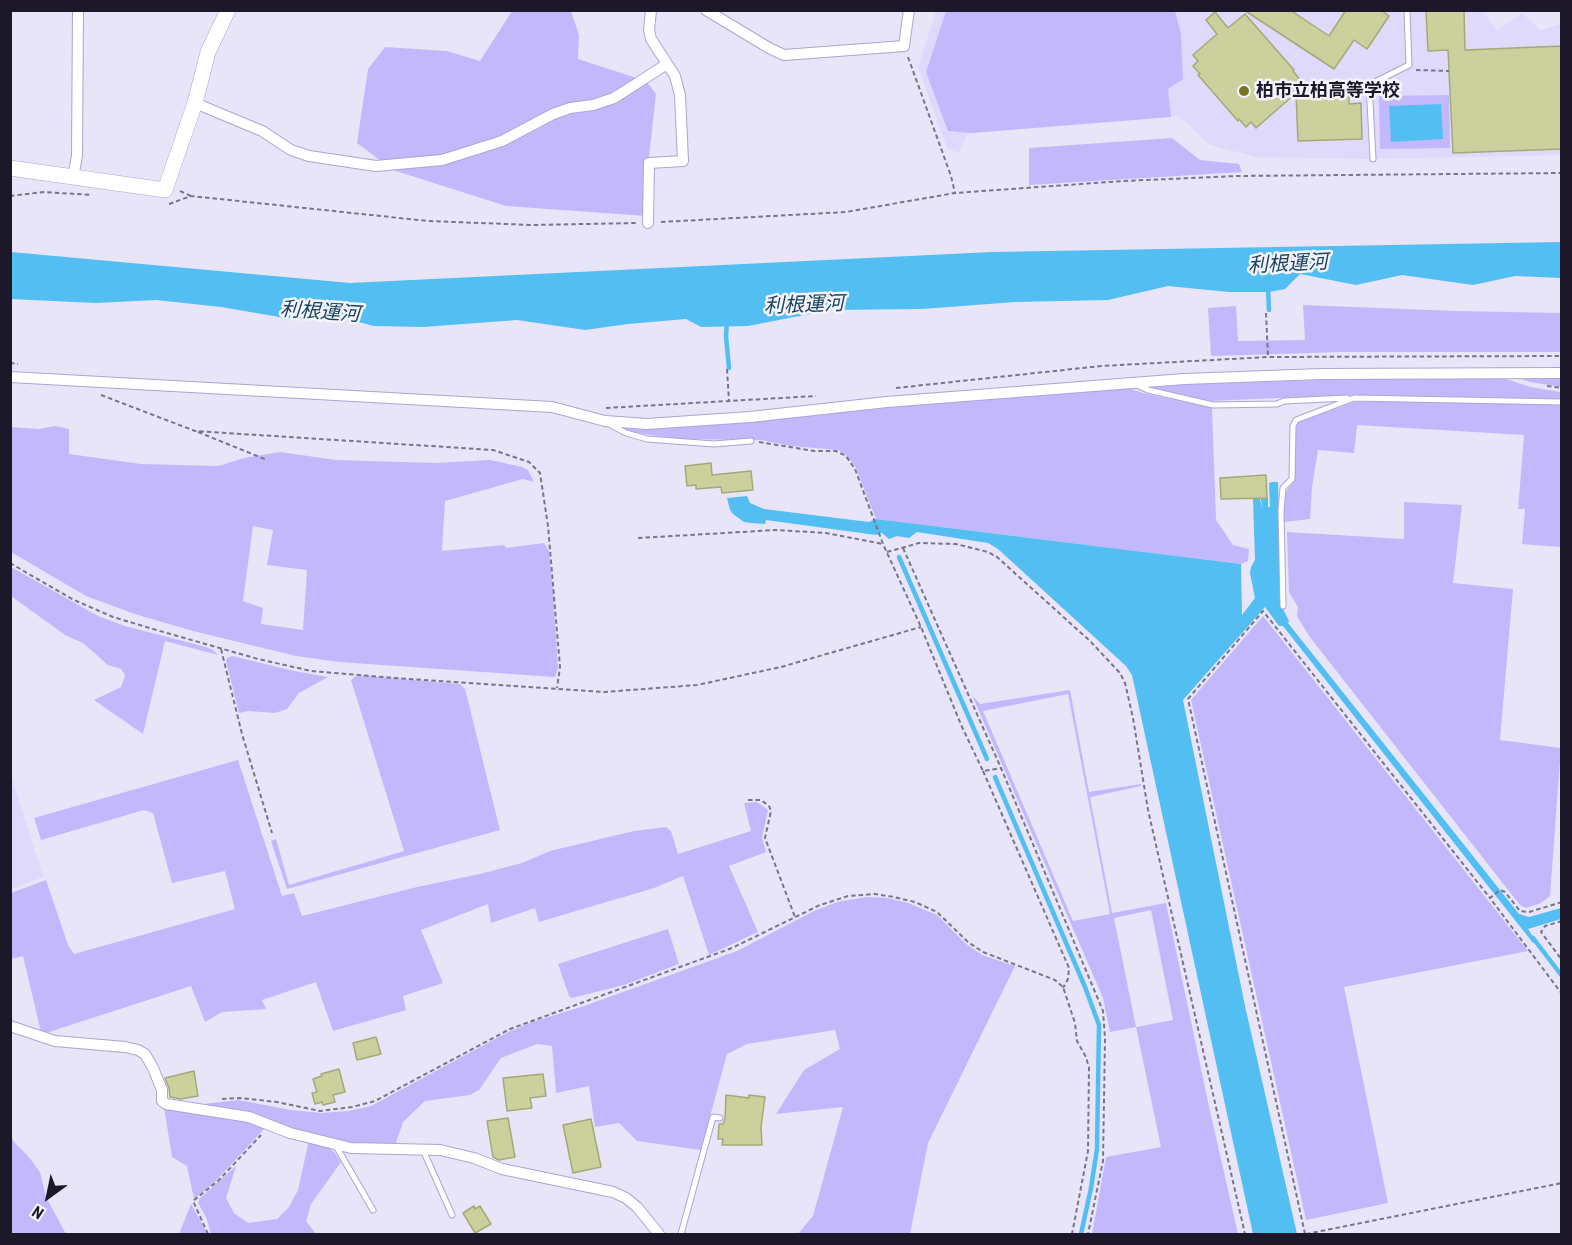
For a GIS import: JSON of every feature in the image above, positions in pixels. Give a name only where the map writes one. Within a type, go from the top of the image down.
[{"type":"street","points":[[73,177],[77,156],[78,10]]},
{"type":"street","points":[[10,168],[165,190],[195,103],[208,52],[228,10]]},
{"type":"street","points":[[648,223],[649,162],[683,161],[680,94],[675,76],[651,39],[649,30],[651,10]]},
{"type":"street","points":[[706,10],[784,55],[904,46],[909,10]]},
{"type":"street","points":[[195,103],[262,131],[291,150],[328,160],[376,166],[441,160],[502,141],[553,114],[614,98],[667,64]]},
{"type":"street","points":[[10,377],[552,407],[605,421],[647,424],[1131,382],[1321,374],[1562,373]]},
{"type":"street","points":[[10,1026],[55,1041],[138,1050],[145,1054],[153,1068],[162,1090],[162,1101],[183,1108],[213,1110],[249,1117],[290,1133],[351,1148],[440,1150],[474,1158],[502,1169],[613,1192],[626,1198],[637,1207],[657,1234]]},
{"type":"lane","points":[[1311,86],[1370,84],[1409,65],[1407,10]]},
{"type":"lane","points":[[1370,84],[1373,159]]},
{"type":"lane","points":[[1131,382],[1148,390],[1213,405],[1276,404],[1284,401],[1354,398],[1562,402]]},
{"type":"lane","points":[[1283,606],[1282,488],[1292,479],[1293,426],[1302,416],[1354,398]]},
{"type":"lane","points":[[605,421],[626,434],[647,439],[714,444],[751,441]]},
{"type":"lane","points":[[681,1234],[713,1117],[720,1118]]},
{"type":"lane","points":[[334,1143],[373,1210]]},
{"type":"lane","points":[[423,1150],[452,1215]]},
{"type":"path","points":[[904,46],[951,176],[955,194]]},
{"type":"path","points":[[1409,65],[1419,71],[1449,71]]},
{"type":"path","points":[[160,203],[172,204],[191,196],[428,221],[532,225],[648,223],[846,212],[955,194],[1123,181],[1237,176],[1562,173]]},
{"type":"path","points":[[10,196],[44,192],[102,197]]},
{"type":"path","points":[[1266,313],[1268,357]]},
{"type":"path","points":[[727,369],[729,401]]},
{"type":"path","points":[[96,393],[267,460]]},
{"type":"path","points":[[195,431],[493,450],[529,462],[540,473],[548,526],[560,667],[556,688]]},
{"type":"path","points":[[751,441],[814,451],[836,451],[846,456],[855,470],[879,535],[1069,968],[1064,988]]},
{"type":"path","points":[[638,538],[776,530],[826,533],[883,544]]},
{"type":"path","points":[[887,552],[919,543],[956,544],[979,548],[997,557],[1090,641],[1120,673],[1125,683],[1133,717],[1148,810],[1245,1234]]},
{"type":"path","points":[[903,547],[1001,768],[1102,1011],[1105,1038],[1103,1161],[1088,1234]]},
{"type":"path","points":[[10,563],[74,600],[103,612],[221,649],[311,671],[604,692],[697,685],[781,667],[921,627]]},
{"type":"path","points":[[1562,994],[1491,898],[1263,611],[1188,699],[1306,1234],[1562,1183]]},
{"type":"path","points":[[221,649],[242,734],[272,833]]},
{"type":"path","points":[[983,771],[1001,768]]},
{"type":"path","points":[[748,800],[761,801],[771,811],[765,838],[795,917]]},
{"type":"path","points":[[1491,898],[1500,890],[1505,892],[1520,911],[1529,912],[1562,902]]},
{"type":"path","points":[[215,1100],[240,1098],[277,1102],[320,1111],[375,1101],[510,1029],[732,948],[820,905],[848,896],[874,894],[905,900],[937,912],[968,942],[982,952],[1055,980],[1064,988],[1075,1023],[1077,1041],[1089,1068],[1088,1151],[1072,1234]]},
{"type":"path","points":[[1562,921],[1545,926],[1541,932],[1562,960]]},
{"type":"path","points":[[208,1234],[193,1202],[219,1180],[270,1125]]},
{"type":"shaded area","name":"柏市立柏高等学校","points":[[1482,10],[1497,31],[1522,13],[1540,30],[1561,24],[1561,155],[1365,159],[1257,157],[1210,145],[1179,116],[967,134],[959,153],[947,148],[918,67],[936,11]]},
{"type":"shaded area","points":[[512,11],[571,11],[579,35],[578,59],[646,81],[656,94],[647,174],[646,216],[506,206],[393,170],[357,143],[368,69],[385,47],[447,51],[480,61]]},
{"type":"shaded area","points":[[946,11],[1175,11],[1181,34],[1183,79],[1168,89],[1171,117],[971,133],[948,131],[926,72]]},
{"type":"shaded area","points":[[1449,95],[1450,148],[1380,149],[1379,96]]},
{"type":"shaded area","points":[[1172,138],[1200,160],[1239,164],[1242,172],[1029,185],[1029,148]]},
{"type":"shaded area","points":[[1303,305],[1561,313],[1561,352],[1344,352],[1211,356],[1208,308],[1236,306],[1238,341],[1305,340]]},
{"type":"shaded area","points":[[1460,376],[1506,379],[1530,387],[1561,392],[1562,399],[1351,395],[1209,401],[1148,388],[1148,385]]},
{"type":"shaded area","points":[[1518,378],[1561,379],[1561,387],[1530,382]]},
{"type":"shaded area","points":[[1128,388],[1212,408],[1216,520],[1233,545],[1249,549],[1248,561],[1241,564],[876,519],[855,466],[846,455],[838,450],[791,446],[761,440],[679,439],[630,432],[622,427],[660,429]]},
{"type":"shaded area","points":[[1443,401],[1561,404],[1561,547],[1522,544],[1525,509],[1518,509],[1524,435],[1357,425],[1354,453],[1318,450],[1310,519],[1284,522],[1284,501],[1287,490],[1294,481],[1295,426],[1297,423],[1354,402]]},
{"type":"shaded area","points":[[55,426],[69,429],[69,454],[141,464],[218,466],[244,458],[280,452],[336,460],[436,463],[490,460],[522,467],[528,470],[534,482],[523,479],[445,501],[442,551],[504,545],[506,548],[544,543],[549,551],[553,591],[558,668],[555,677],[339,662],[296,656],[193,631],[135,614],[86,596],[11,552],[11,427],[39,429]],"holes":[[[253,526],[273,530],[267,565],[307,570],[303,630],[261,624],[263,608],[243,601]]]},
{"type":"shaded area","points":[[1404,502],[1462,505],[1453,583],[1513,589],[1500,740],[1561,748],[1550,896],[1541,903],[1526,908],[1516,900],[1309,636],[1297,616],[1298,607],[1289,592],[1287,532],[1404,539]]},
{"type":"shaded area","points":[[11,567],[98,616],[125,626],[206,647],[218,655],[165,641],[143,734],[94,700],[121,687],[125,675],[121,669],[108,665],[83,643],[65,635],[11,596]]},
{"type":"shaded area","points":[[1263,616],[1528,951],[1344,987],[1388,1203],[1306,1220],[1191,700]]},
{"type":"shaded area","points":[[232,656],[328,677],[299,693],[287,709],[275,713],[248,711],[239,713],[226,661]]},
{"type":"shaded area","points":[[357,675],[460,684],[465,689],[500,830],[287,889],[271,841],[276,839],[289,885],[404,851],[351,680]]},
{"type":"shaded area","points":[[1070,690],[1089,792],[1141,784],[1141,786],[1090,797],[1112,913],[1166,903],[1238,1234],[1092,1234],[1106,1157],[1161,1147],[1136,1027],[1110,1032],[1103,998],[972,695],[980,704]],"holes":[[[1068,694],[1110,914],[1073,921],[983,711]],[[1151,910],[1173,1020],[1136,1027],[1114,918]]]},
{"type":"shaded area","points":[[238,760],[282,896],[294,893],[302,916],[417,887],[480,874],[522,863],[550,851],[634,831],[666,827],[671,831],[678,854],[751,831],[744,803],[757,802],[768,810],[762,837],[766,852],[729,866],[758,932],[709,955],[683,876],[654,888],[539,922],[535,908],[491,923],[488,904],[421,930],[443,983],[403,996],[406,1010],[333,1031],[316,982],[262,1000],[266,1009],[222,1012],[205,1022],[191,986],[49,1032],[41,1032],[23,956],[11,959],[11,893],[46,880],[68,945],[74,954],[235,909],[225,871],[172,883],[153,813],[144,810],[41,840],[34,818]]},
{"type":"shaded area","points":[[10,771],[43,877],[11,889],[10,889]]},
{"type":"shaded area","points":[[867,897],[888,898],[908,903],[937,915],[965,943],[982,955],[1015,966],[928,1143],[910,1234],[798,1234],[813,1216],[843,1107],[776,1114],[804,1070],[840,1049],[835,1030],[747,1044],[727,1054],[701,1150],[637,1141],[619,1123],[595,1127],[589,1086],[556,1093],[552,1046],[537,1044],[501,1058],[479,1090],[470,1095],[425,1101],[403,1122],[394,1148],[363,1146],[184,1106],[239,1100],[290,1110],[321,1113],[349,1111],[371,1106],[508,1032],[737,951],[814,911],[837,902]]},
{"type":"shaded area","points":[[668,929],[679,964],[624,985],[572,998],[569,996],[558,964]]},
{"type":"shaded area","points":[[164,1107],[241,1118],[265,1128],[213,1184],[194,1199],[187,1166],[172,1157]]},
{"type":"shaded area","points":[[10,1134],[14,1142],[40,1172],[46,1197],[66,1234],[13,1234],[11,1231]]},
{"type":"shaded area","points":[[309,1140],[323,1143],[341,1162],[311,1204],[306,1221],[316,1234],[211,1234],[206,1217],[198,1203],[200,1198],[236,1166],[226,1198],[234,1213],[248,1223],[277,1219],[289,1207],[298,1190]]},
{"type":"shaded area","points":[[191,1204],[205,1229],[207,1234],[179,1234]]},
{"type":"water","points":[[1441,104],[1443,139],[1391,142],[1389,106]]},
{"type":"water","name":"利根運河","points":[[1561,242],[1561,278],[1515,276],[1473,285],[1402,275],[1356,285],[1300,274],[1285,289],[1269,292],[1229,292],[1168,286],[1108,300],[1015,302],[922,309],[830,310],[748,326],[701,327],[686,319],[585,330],[517,320],[423,327],[374,326],[347,319],[285,318],[221,307],[156,300],[96,303],[10,299],[11,252],[350,283],[992,252]]},
{"type":"water","points":[[1278,482],[1281,605],[1288,623],[1519,914],[1529,917],[1561,908],[1561,919],[1528,929],[1536,941],[1533,943],[1283,626],[1279,626],[1265,607],[1183,700],[1245,1006],[1297,1234],[1253,1234],[1132,675],[1126,666],[998,549],[988,543],[917,532],[909,538],[897,536],[889,539],[882,533],[876,535],[766,520],[765,524],[744,522],[730,510],[727,498],[747,496],[750,503],[764,509],[869,522],[876,519],[1241,564],[1242,615],[1255,598],[1250,573],[1255,560],[1253,499],[1260,499],[1262,508],[1261,499],[1268,498],[1268,507],[1270,507],[1269,483]]},
{"type":"building","name":"柏市立柏高等学校","points":[[1244,10],[1290,10],[1329,36],[1346,10],[1381,10],[1389,16],[1367,49],[1354,40],[1334,69]]},
{"type":"building","points":[[1426,10],[1464,10],[1465,50],[1562,46],[1562,149],[1453,153],[1448,50],[1428,51]]},
{"type":"building","points":[[1215,12],[1228,28],[1245,14],[1294,70],[1308,90],[1349,89],[1349,104],[1361,103],[1362,139],[1298,141],[1296,93],[1256,128],[1251,122],[1246,127],[1239,119],[1238,121],[1198,75],[1200,74],[1193,66],[1198,61],[1193,55],[1217,34],[1206,20]]},
{"type":"building","points":[[711,463],[712,475],[751,471],[753,490],[722,493],[721,487],[696,489],[696,485],[687,486],[685,466]]},
{"type":"building","points":[[1266,475],[1267,498],[1221,499],[1220,478]]},
{"type":"building","points":[[376,1037],[381,1054],[357,1060],[353,1043]]},
{"type":"building","points":[[339,1069],[345,1092],[333,1095],[335,1102],[315,1104],[312,1093],[317,1092],[313,1079]]},
{"type":"building","points":[[194,1071],[198,1096],[181,1099],[170,1097],[165,1078]]},
{"type":"building","points":[[543,1074],[546,1096],[530,1098],[532,1108],[507,1111],[503,1078]]},
{"type":"building","points":[[726,1095],[749,1098],[749,1095],[765,1097],[761,1127],[762,1145],[722,1145],[723,1139],[718,1139],[719,1124],[723,1124],[725,1119]]},
{"type":"building","points":[[508,1118],[515,1157],[499,1160],[493,1157],[487,1121]]},
{"type":"building","points":[[591,1119],[601,1167],[573,1173],[563,1125]]},
{"type":"building","points":[[474,1206],[475,1209],[480,1206],[491,1224],[475,1233],[463,1213]]},
{"type":"waterway","name":"利根運河","points":[[1268,288],[1269,310]]},
{"type":"waterway","points":[[727,320],[729,368]]},
{"type":"waterway","points":[[899,557],[987,759]]},
{"type":"waterway","points":[[995,777],[1099,1025],[1097,1149],[1081,1234]]},
{"type":"waterway","points":[[1533,938],[1562,976]]},
{"type":"place","name":"柏市立柏高等学校","points":[[1244,91]]}]
